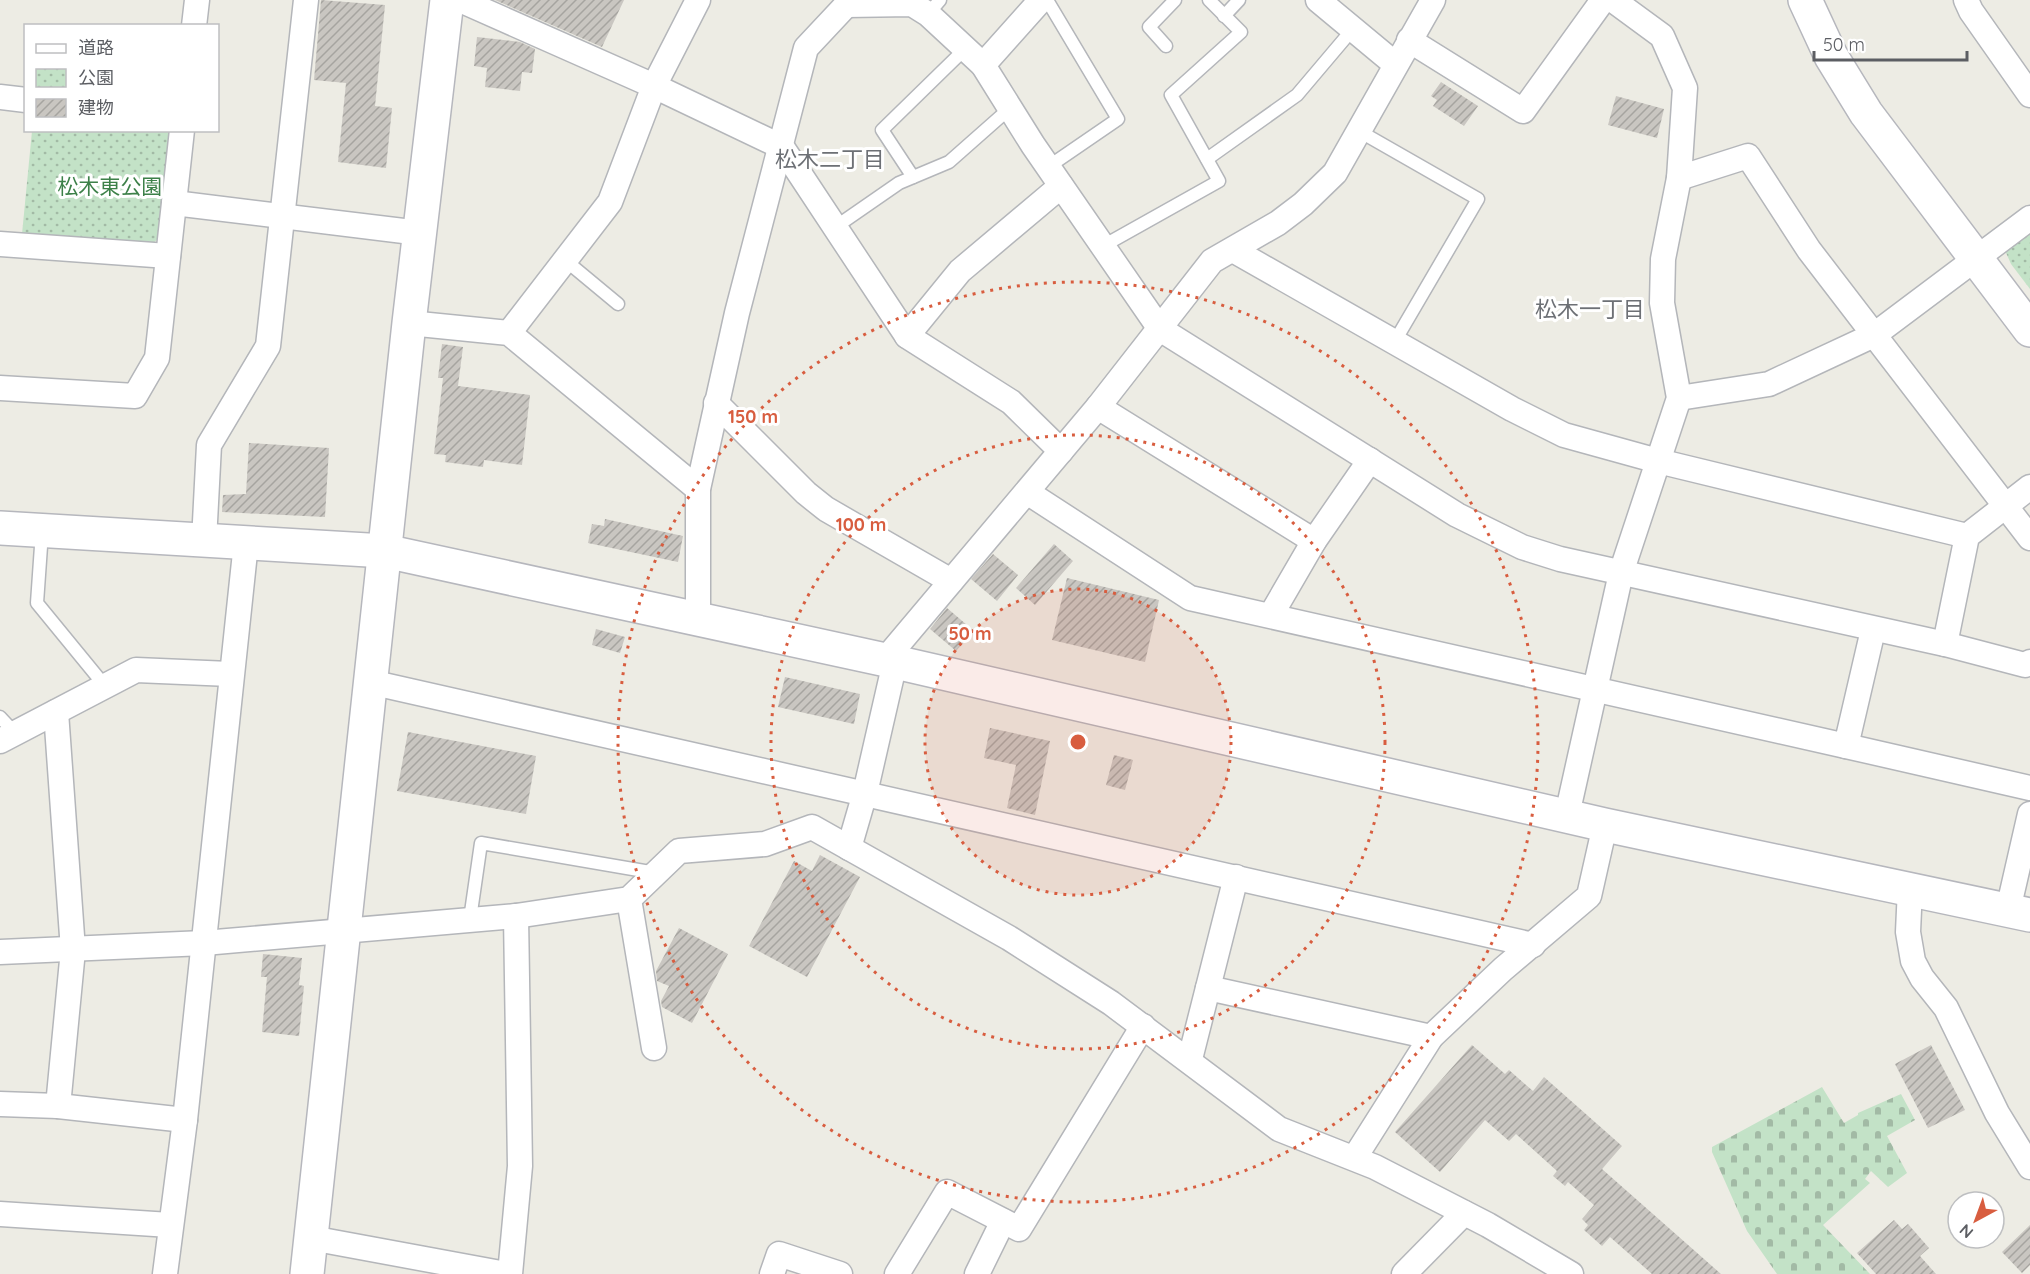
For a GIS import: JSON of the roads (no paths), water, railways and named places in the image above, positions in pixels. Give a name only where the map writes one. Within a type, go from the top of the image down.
[{"type":"street","points":[[194,24],[197,0]]},
{"type":"street","points":[[204,541],[209,445],[268,346],[306,0]]},
{"type":"street","points":[[307,1274],[409,323],[447,0]]},
{"type":"street","points":[[460,0],[654,86],[782,147],[907,336],[1011,402],[1060,451]]},
{"type":"street","points":[[509,333],[610,202],[654,86],[698,0]]},
{"type":"street","points":[[983,66],[1041,0]]},
{"type":"street","points":[[1318,0],[1395,64]]},
{"type":"street","points":[[849,848],[865,793],[890,662],[951,581],[1098,407],[1212,261],[1286,217],[1324,185],[1344,159],[1395,64],[1433,0]]},
{"type":"street","points":[[1805,0],[1832,56],[1866,113],[2030,330]]},
{"type":"street","points":[[1966,0],[1971,11],[2028,88]]},
{"type":"street","points":[[1409,40],[1522,111],[1615,1],[1662,36],[1685,88],[1679,178],[1663,259],[1662,303],[1679,398],[1621,573],[1567,815]]},
{"type":"street","points":[[698,618],[698,489],[716,403],[806,48],[849,3],[912,4],[934,7],[965,49],[983,66],[1009,109],[1160,329],[1457,515],[1522,547],[1621,573],[1945,644],[2025,665],[2030,662]]},
{"type":"street","points":[[0,97],[24,100]]},
{"type":"street","points":[[0,388],[135,396],[157,358],[182,132]]},
{"type":"street","points":[[1679,178],[1748,156],[1809,250],[2030,538]]},
{"type":"street","points":[[907,336],[960,271],[1055,176]]},
{"type":"street","points":[[174,203],[282,218],[420,233]]},
{"type":"street","points":[[1679,398],[1769,384],[1874,335],[2030,218]]},
{"type":"street","points":[[0,244],[168,256]]},
{"type":"street","points":[[1233,250],[1545,426],[1585,442],[1967,536]]},
{"type":"street","points":[[409,323],[509,333],[698,489]]},
{"type":"street","points":[[716,403],[819,504],[951,581]]},
{"type":"street","points":[[1098,407],[1314,541]]},
{"type":"street","points":[[1271,615],[1314,541],[1370,460]]},
{"type":"street","points":[[1945,644],[1967,536],[2030,487]]},
{"type":"street","points":[[1027,492],[1190,598],[2030,788]]},
{"type":"street","points":[[0,528],[385,550],[698,618],[1605,825],[2019,912],[2030,814]]},
{"type":"street","points":[[165,1274],[185,1120],[230,674],[246,543]]},
{"type":"street","points":[[1846,746],[1874,630]]},
{"type":"street","points":[[5,730],[56,712],[136,670],[230,674]]},
{"type":"street","points":[[370,682],[1533,945]]},
{"type":"street","points":[[56,712],[73,950],[58,1106]]},
{"type":"street","points":[[1355,1157],[1431,1037],[1503,969],[1589,896],[1605,825]]},
{"type":"street","points":[[0,952],[204,943],[516,916],[629,899],[679,851],[765,844],[812,827],[1009,938],[1190,1059],[1279,1129],[1355,1157],[1545,1256],[1571,1274]]},
{"type":"street","points":[[1190,1059],[1236,877]]},
{"type":"street","points":[[1910,888],[1908,932],[1913,961],[1922,978],[1946,1008],[1997,1113],[2030,1167]]},
{"type":"street","points":[[629,899],[654,1048]]},
{"type":"street","points":[[510,1274],[520,1166],[516,916]]},
{"type":"street","points":[[1208,988],[1431,1037]]},
{"type":"street","points":[[897,1274],[947,1192],[1019,1229],[1143,1026]]},
{"type":"street","points":[[0,1104],[58,1106],[185,1120]]},
{"type":"street","points":[[1404,1274],[1464,1213]]},
{"type":"street","points":[[0,1214],[171,1225]]},
{"type":"street","points":[[977,1274],[1003,1221]]},
{"type":"street","points":[[311,1238],[506,1274]]},
{"type":"street","points":[[772,1274],[779,1254],[840,1274]]},
{"type":"lane","points":[[1047,0],[1118,119],[1055,176]]},
{"type":"lane","points":[[1166,46],[1149,27],[1175,0]]},
{"type":"lane","points":[[1103,246],[1219,181],[1172,95],[1241,32],[1209,0]]},
{"type":"lane","points":[[1224,15],[1239,0]]},
{"type":"lane","points":[[1207,159],[1297,95],[1352,30]]},
{"type":"lane","points":[[913,177],[882,130],[965,49]]},
{"type":"lane","points":[[834,228],[899,183],[949,162],[1009,109]]},
{"type":"lane","points":[[1359,131],[1478,199],[1395,341]]},
{"type":"lane","points":[[566,260],[618,304]]},
{"type":"lane","points":[[42,530],[37,603],[105,686]]},
{"type":"lane","points":[[470,919],[481,843],[656,873]]},
{"type":"district","name":"松木二丁目","points":[[830,159]]},
{"type":"district","name":"松木一丁目","points":[[1590,309]]},
{"type":"park label","name":"松木東公園","points":[[110,186]]}]
